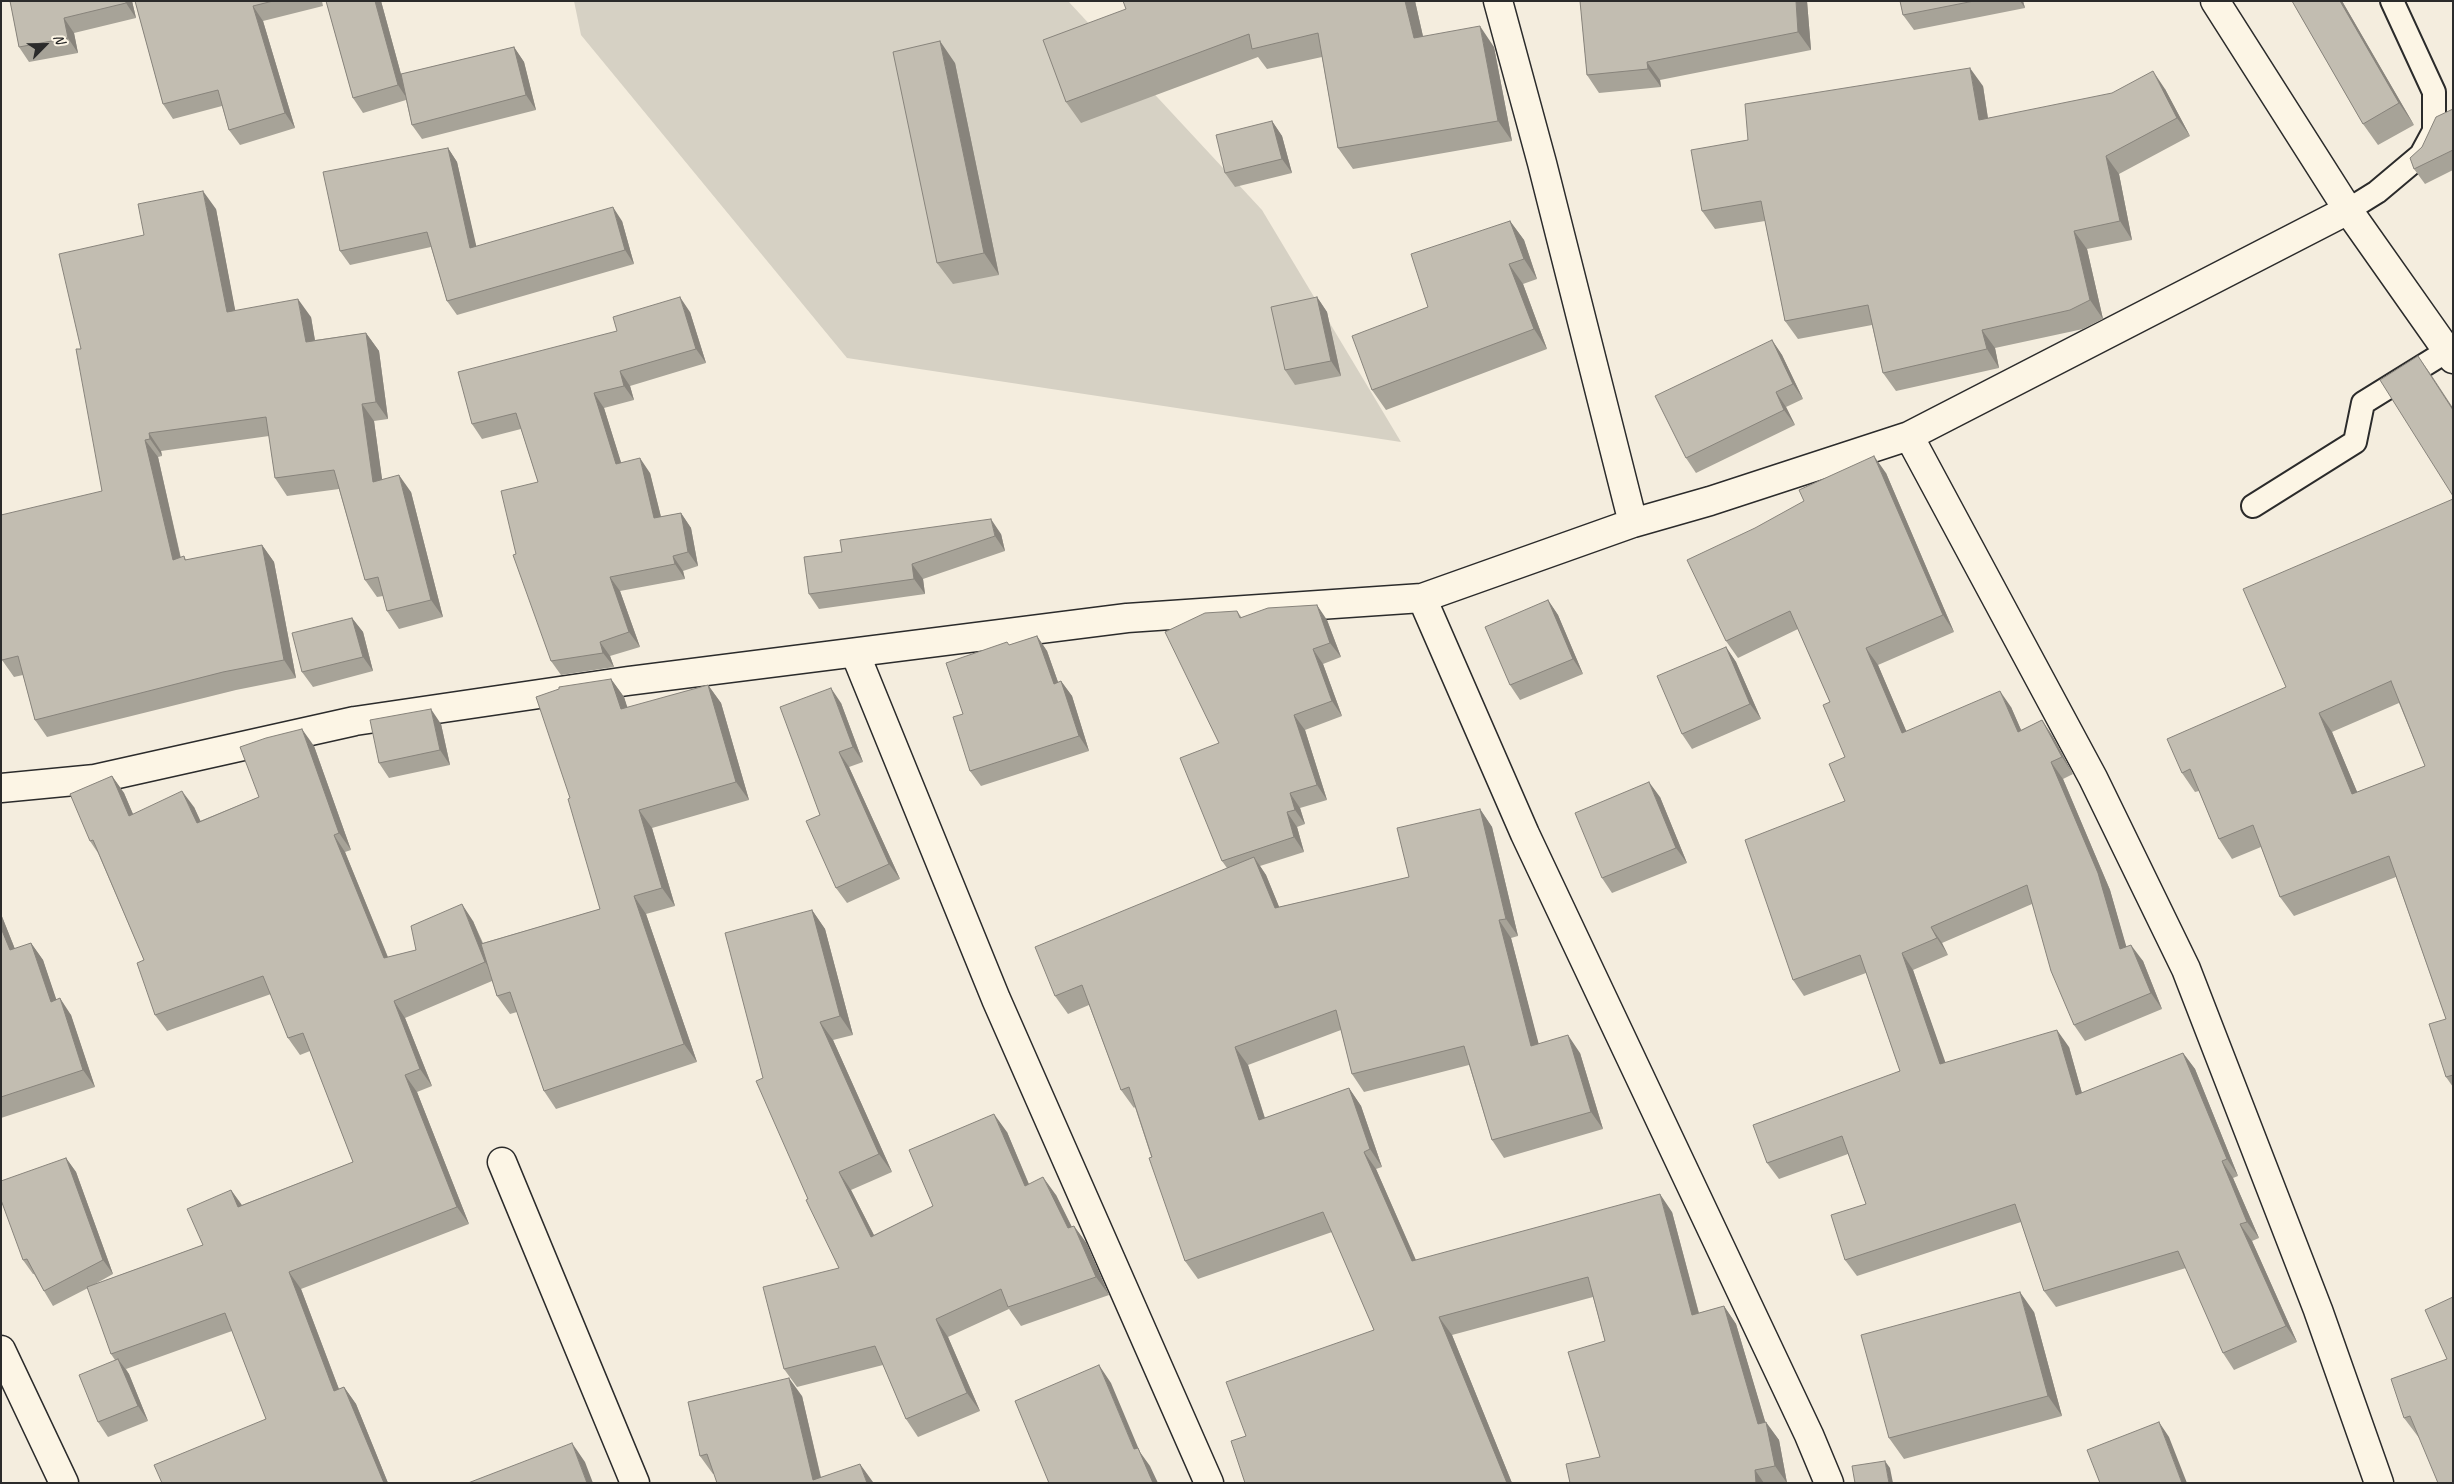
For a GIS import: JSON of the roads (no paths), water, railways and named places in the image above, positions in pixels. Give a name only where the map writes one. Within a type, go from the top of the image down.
[{"type":"street","points":[[1498,1],[1542,163],[1633,523]]},
{"type":"street","points":[[2215,1],[2348,210],[2451,353]]},
{"type":"street","points":[[1,788],[94,779],[355,721],[628,680],[1127,618],[1422,598],[1633,523],[1710,501],[1910,436],[2348,210]]},
{"type":"street","points":[[1910,436],[2093,778],[2186,969],[2318,1310],[2379,1483]]},
{"type":"street","points":[[1422,598],[1525,834],[1809,1435],[1829,1483]]},
{"type":"street","points":[[855,652],[996,999],[1209,1483]]},
{"type":"street","points":[[502,1162],[635,1483]]},
{"type":"street","points":[[1,1350],[64,1483]]},
{"type":"lane","points":[[2348,210],[2377,192],[2422,155],[2434,131],[2434,92],[2392,1]]},
{"type":"lane","points":[[2253,506],[2355,442],[2362,403],[2451,353]]}]
